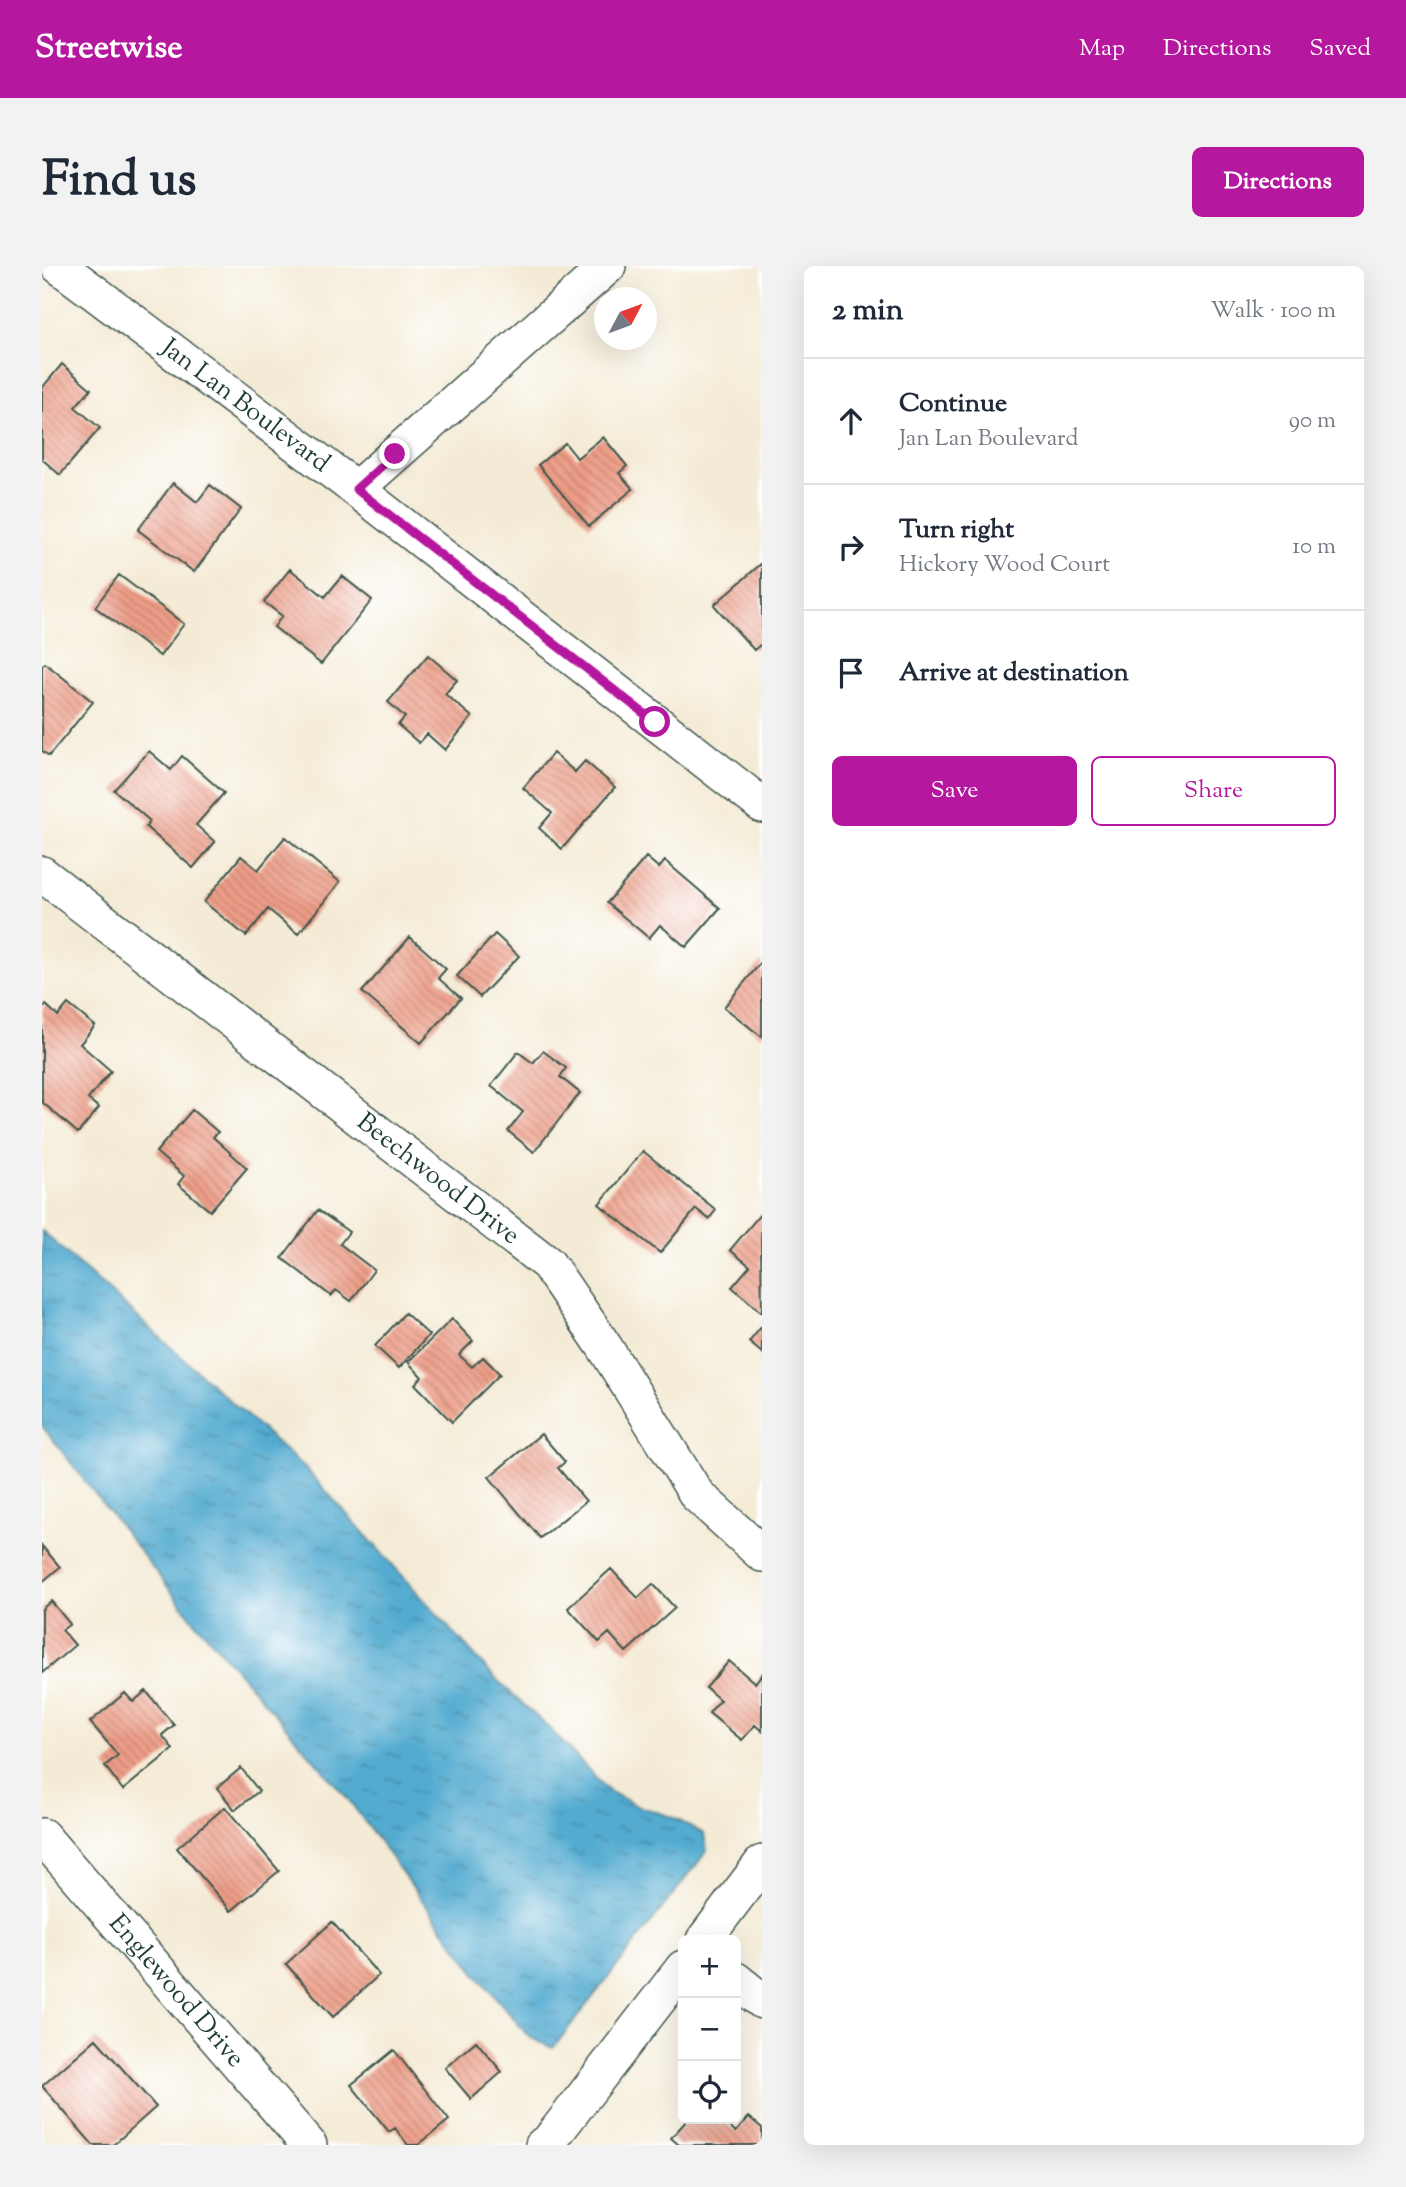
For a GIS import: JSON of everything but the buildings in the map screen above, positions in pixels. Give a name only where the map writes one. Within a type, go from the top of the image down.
[{"type":"street","name":"Jan Lan Boulevard","points":[[60,266],[356,489],[762,805]]},
{"type":"street","points":[[356,489],[608,266]]},
{"type":"street","name":"Beechwood Drive","points":[[42,874],[548,1264],[604,1346],[697,1495],[762,1554]]},
{"type":"street","name":"Englewood Drive","points":[[42,1836],[309,2145]]},
{"type":"street","points":[[708,1935],[762,1863]]},
{"type":"street","points":[[544,2145],[678,1974]]},
{"type":"street","points":[[741,1984],[762,2001]]},
{"type":"water","points":[[42,1231],[307,1470],[491,1674],[555,1734],[607,1790],[635,1805],[672,1817],[704,1834],[707,1851],[553,2048],[529,2037],[477,1975],[348,1799],[192,1618],[42,1426]]},
{"type":"route","points":[[395,454],[356,489],[655,722]]}]
